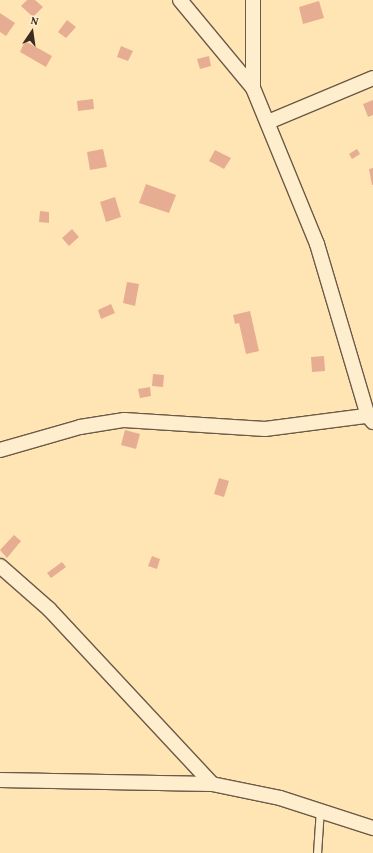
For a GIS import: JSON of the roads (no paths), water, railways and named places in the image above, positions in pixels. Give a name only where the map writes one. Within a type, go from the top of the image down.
[{"type":"street","points":[[0,450],[80,427],[124,420],[265,429],[371,418],[317,244],[254,88],[180,0]]},
{"type":"street","points":[[253,0],[254,88]]},
{"type":"street","points":[[268,122],[373,78]]},
{"type":"street","points":[[0,566],[49,609],[212,784]]},
{"type":"street","points":[[0,780],[212,784],[320,809],[373,828]]},
{"type":"lane","points":[[317,853],[320,809]]}]
